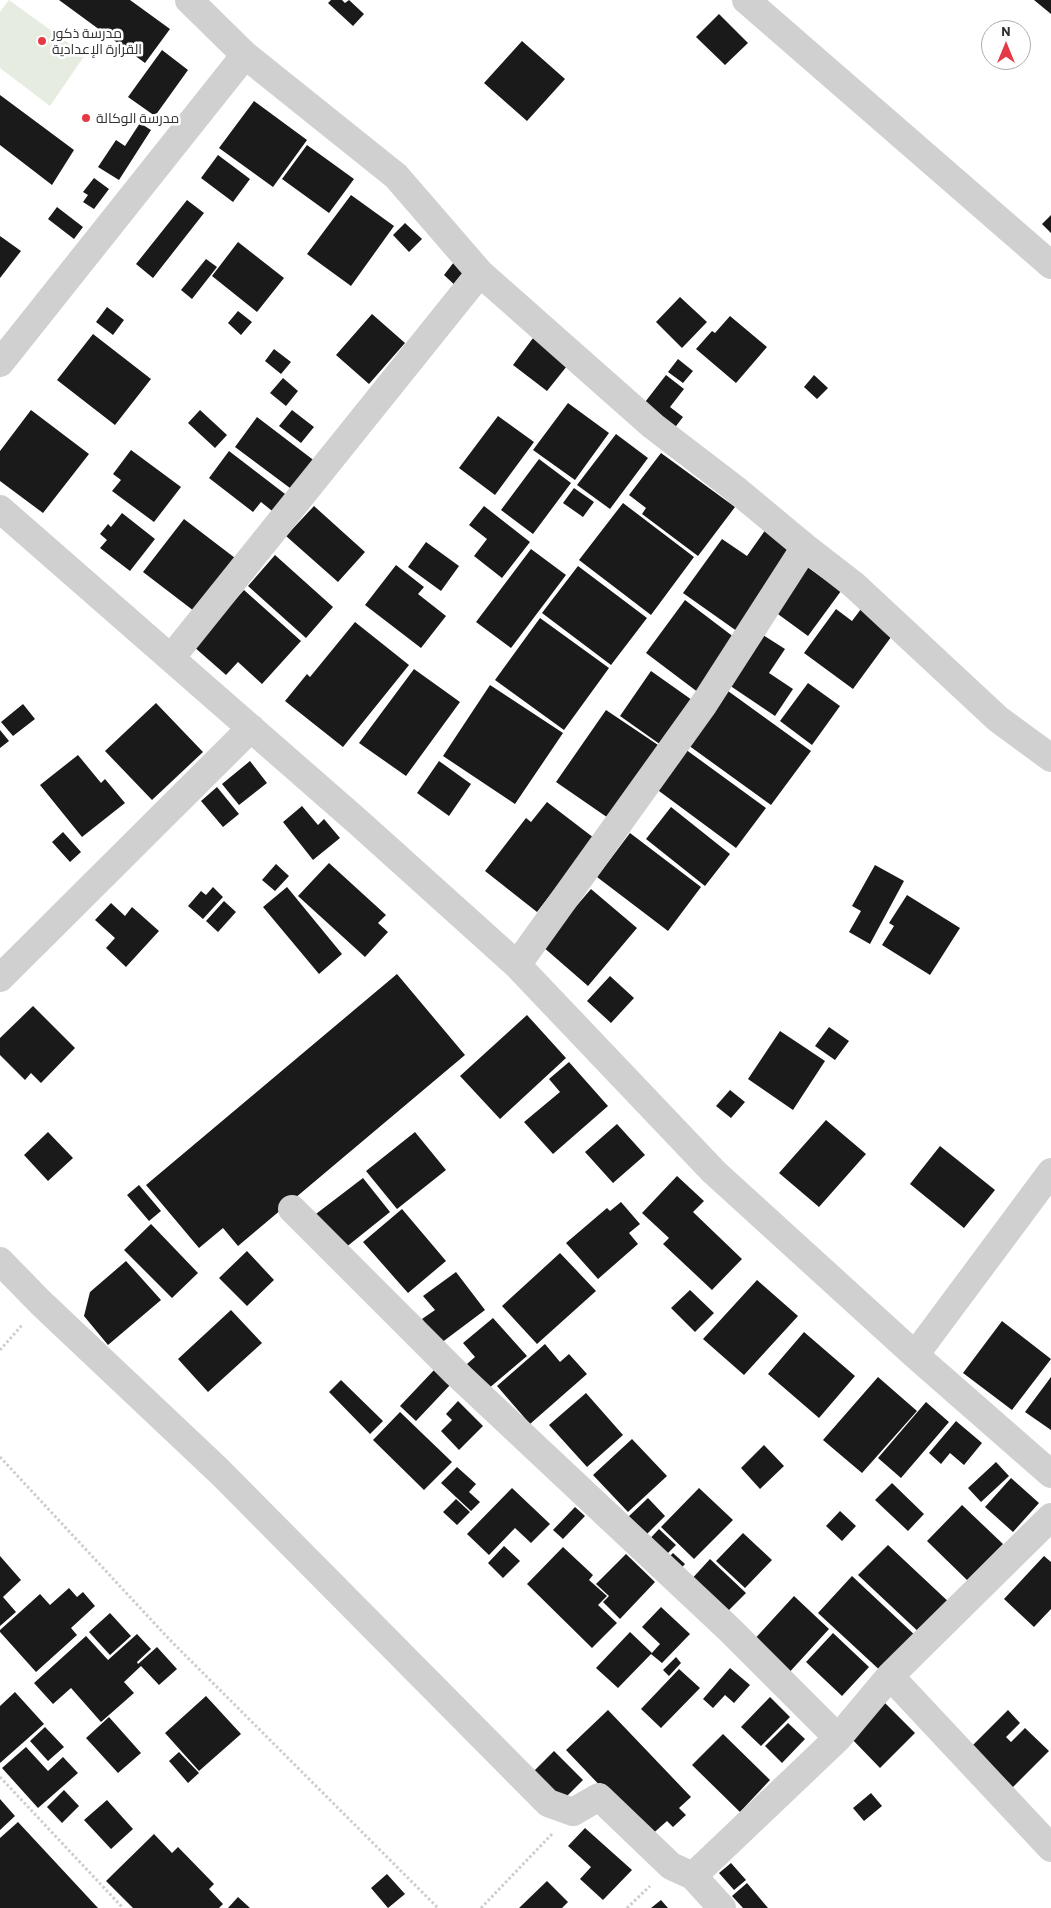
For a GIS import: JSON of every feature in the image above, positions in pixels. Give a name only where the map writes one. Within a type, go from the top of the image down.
[{"type":"street","points":[[189,0],[245,55],[396,176],[480,273],[653,426],[734,488],[854,585],[998,719],[1051,758]]},
{"type":"street","points":[[746,0],[1051,265]]},
{"type":"street","points":[[0,363],[245,55]]},
{"type":"street","points":[[171,658],[480,273]]},
{"type":"street","points":[[0,509],[251,728],[517,965],[714,1172],[915,1355],[1051,1474]]},
{"type":"street","points":[[517,965],[704,704],[805,547]]},
{"type":"street","points":[[0,978],[251,728]]},
{"type":"street","points":[[915,1355],[1051,1172]]},
{"type":"street","points":[[292,1209],[456,1373],[730,1630],[838,1738]]},
{"type":"street","points":[[0,1261],[41,1304],[220,1472],[548,1802],[573,1812],[599,1797],[671,1866],[693,1876],[722,1908]]},
{"type":"street","points":[[693,1876],[838,1738],[890,1676],[1051,1518]]},
{"type":"street","points":[[890,1676],[1051,1848]]},
{"type":"path","points":[[0,1457],[169,1639],[438,1908]]},
{"type":"path","points":[[0,1777],[123,1908]]},
{"type":"path","points":[[481,1908],[573,1812]]},
{"type":"shaded area","points":[[9,0],[85,55],[50,106],[0,68],[0,12]]},
{"type":"building","points":[[59,0],[130,0],[170,29],[145,63]]},
{"type":"building","points":[[331,0],[342,0],[345,3],[349,0],[364,14],[353,26],[328,3]]},
{"type":"building","points":[[1034,0],[1051,0],[1051,14]]},
{"type":"building","points":[[719,14],[748,43],[725,65],[696,37]]},
{"type":"building","points":[[522,41],[565,79],[527,121],[484,83]]},
{"type":"building","points":[[162,50],[188,70],[155,116],[128,97]]},
{"type":"building","points":[[0,95],[74,150],[52,185],[0,145]]},
{"type":"building","points":[[254,101],[307,140],[273,187],[219,148]]},
{"type":"building","points":[[140,123],[151,130],[119,180],[98,167],[116,140],[125,146]]},
{"type":"building","points":[[307,145],[354,179],[329,213],[282,179]]},
{"type":"building","points":[[218,155],[250,179],[233,202],[201,178]]},
{"type":"building","points":[[94,178],[109,189],[94,209],[83,202],[88,195],[83,192]]},
{"type":"building","points":[[351,195],[394,226],[351,286],[307,254]]},
{"type":"building","points":[[187,200],[204,213],[153,278],[136,264]]},
{"type":"building","points":[[57,207],[83,227],[74,239],[48,219]]},
{"type":"building","points":[[1051,215],[1051,233],[1042,224]]},
{"type":"building","points":[[405,223],[422,239],[409,252],[393,235]]},
{"type":"building","points":[[0,236],[21,251],[0,278]]},
{"type":"building","points":[[238,242],[284,278],[257,312],[212,276]]},
{"type":"building","points":[[206,259],[217,267],[192,299],[181,290]]},
{"type":"building","points":[[454,262],[471,276],[459,289],[444,275]]},
{"type":"building","points":[[680,297],[707,322],[682,348],[656,322]]},
{"type":"building","points":[[107,307],[124,320],[113,335],[96,322]]},
{"type":"building","points":[[238,311],[252,322],[241,335],[228,323]]},
{"type":"building","points":[[372,314],[405,343],[369,384],[336,355]]},
{"type":"building","points":[[730,316],[767,347],[736,383],[696,349],[712,331],[715,333]]},
{"type":"building","points":[[93,334],[151,379],[115,425],[57,380]]},
{"type":"building","points":[[536,334],[571,361],[547,391],[513,365]]},
{"type":"building","points":[[274,349],[291,362],[281,374],[265,361]]},
{"type":"building","points":[[678,359],[693,371],[683,383],[668,372]]},
{"type":"building","points":[[666,375],[684,389],[670,407],[683,417],[673,430],[642,406]]},
{"type":"building","points":[[814,375],[828,388],[817,399],[804,387]]},
{"type":"building","points":[[283,378],[298,391],[286,406],[270,393]]},
{"type":"building","points":[[568,403],[609,433],[575,480],[533,450]]},
{"type":"building","points":[[31,410],[89,454],[43,513],[0,481],[0,451]]},
{"type":"building","points":[[200,410],[227,435],[215,448],[188,423]]},
{"type":"building","points":[[292,410],[314,427],[301,443],[279,426]]},
{"type":"building","points":[[498,416],[534,442],[495,495],[459,468]]},
{"type":"building","points":[[257,417],[316,462],[294,491],[235,447]]},
{"type":"building","points":[[616,434],[648,458],[610,509],[577,485]]},
{"type":"building","points":[[131,450],[181,487],[154,522],[112,491],[121,480],[113,474]]},
{"type":"building","points":[[229,451],[289,497],[276,514],[261,502],[253,512],[209,478]]},
{"type":"building","points":[[661,453],[735,507],[698,556],[642,514],[646,508],[629,495]]},
{"type":"building","points":[[539,459],[571,483],[533,534],[501,510]]},
{"type":"building","points":[[574,488],[594,502],[583,517],[563,503]]},
{"type":"building","points":[[623,503],[694,557],[651,615],[579,560]]},
{"type":"building","points":[[314,506],[365,552],[338,582],[286,536]]},
{"type":"building","points":[[484,506],[530,542],[502,578],[474,556],[487,539],[469,525]]},
{"type":"building","points":[[122,513],[155,539],[130,571],[100,548],[107,540],[100,534],[108,524],[111,527]]},
{"type":"building","points":[[184,519],[235,558],[194,611],[143,572]]},
{"type":"building","points":[[766,529],[799,552],[741,634],[683,593],[722,539],[747,556]]},
{"type":"building","points":[[426,542],[459,566],[441,591],[408,567]]},
{"type":"building","points":[[531,549],[566,575],[511,648],[476,622]]},
{"type":"building","points":[[275,555],[333,607],[306,638],[248,586]]},
{"type":"building","points":[[803,564],[841,591],[808,636],[771,609]]},
{"type":"building","points":[[396,565],[424,587],[418,594],[446,616],[421,648],[365,605]]},
{"type":"building","points":[[578,566],[647,618],[611,665],[542,613]]},
{"type":"building","points":[[244,590],[301,641],[262,684],[238,662],[226,675],[193,646]]},
{"type":"building","points":[[685,600],[739,641],[699,693],[646,653]]},
{"type":"building","points":[[836,609],[852,621],[861,609],[894,633],[853,689],[804,653]]},
{"type":"building","points":[[540,618],[609,668],[564,730],[495,680]]},
{"type":"building","points":[[355,622],[409,665],[343,747],[285,701],[307,674],[310,677]]},
{"type":"building","points":[[763,635],[785,649],[769,673],[793,689],[775,716],[729,685]]},
{"type":"building","points":[[414,669],[460,702],[406,776],[359,743]]},
{"type":"building","points":[[651,671],[692,700],[661,745],[620,716]]},
{"type":"building","points":[[808,683],[840,706],[812,745],[780,721]]},
{"type":"building","points":[[490,685],[563,733],[515,804],[443,756]]},
{"type":"building","points":[[728,691],[811,751],[771,805],[688,745]]},
{"type":"building","points":[[156,703],[203,752],[152,800],[105,751]]},
{"type":"building","points":[[23,704],[35,719],[13,736],[1,722]]},
{"type":"building","points":[[606,710],[664,749],[614,822],[556,782]]},
{"type":"building","points":[[0,730],[9,741],[0,748]]},
{"type":"building","points":[[685,749],[766,808],[736,848],[655,788]]},
{"type":"building","points":[[78,755],[101,783],[105,779],[125,803],[82,837],[40,785]]},
{"type":"building","points":[[250,761],[267,783],[239,805],[222,784]]},
{"type":"building","points":[[439,761],[471,784],[449,816],[417,793]]},
{"type":"building","points":[[217,787],[239,814],[223,827],[201,801]]},
{"type":"building","points":[[547,802],[594,838],[537,912],[485,871],[526,818],[531,822]]},
{"type":"building","points":[[302,806],[318,825],[324,819],[340,838],[313,860],[283,822]]},
{"type":"building","points":[[671,807],[730,854],[705,886],[646,839]]},
{"type":"building","points":[[63,832],[81,852],[70,862],[52,842]]},
{"type":"building","points":[[630,833],[701,887],[668,931],[597,877]]},
{"type":"building","points":[[329,863],[386,915],[378,923],[388,932],[365,957],[298,896]]},
{"type":"building","points":[[276,864],[289,876],[275,891],[262,880]]},
{"type":"building","points":[[875,865],[904,881],[870,944],[849,932],[861,911],[852,906]]},
{"type":"building","points":[[213,887],[223,897],[203,919],[188,906],[201,891],[206,895]]},
{"type":"building","points":[[287,887],[342,954],[319,974],[263,907]]},
{"type":"building","points":[[591,889],[637,928],[588,986],[542,946]]},
{"type":"building","points":[[907,895],[960,928],[930,975],[882,945],[894,926],[889,923]]},
{"type":"building","points":[[224,901],[236,912],[218,932],[206,921]]},
{"type":"building","points":[[111,903],[125,916],[132,907],[159,931],[126,967],[106,948],[115,938],[95,920]]},
{"type":"building","points":[[397,974],[465,1055],[238,1246],[223,1228],[199,1248],[146,1185]]},
{"type":"building","points":[[610,976],[634,998],[611,1023],[587,1001]]},
{"type":"building","points":[[33,1006],[75,1048],[41,1083],[31,1073],[25,1080],[0,1055],[0,1038]]},
{"type":"building","points":[[527,1015],[566,1058],[500,1119],[460,1076]]},
{"type":"building","points":[[829,1027],[849,1041],[835,1060],[815,1046]]},
{"type":"building","points":[[780,1031],[825,1061],[793,1110],[748,1079]]},
{"type":"building","points":[[569,1062],[608,1106],[553,1154],[524,1122],[560,1092],[549,1079]]},
{"type":"building","points":[[730,1090],[745,1102],[731,1118],[716,1106]]},
{"type":"building","points":[[826,1120],[866,1154],[819,1207],[779,1173]]},
{"type":"building","points":[[617,1124],[645,1155],[613,1183],[585,1152]]},
{"type":"building","points":[[48,1132],[73,1158],[48,1181],[24,1155]]},
{"type":"building","points":[[415,1132],[446,1170],[397,1209],[366,1171]]},
{"type":"building","points":[[940,1146],[995,1190],[964,1228],[910,1184]]},
{"type":"building","points":[[677,1176],[704,1201],[693,1212],[742,1259],[712,1290],[663,1244],[669,1238],[642,1213]]},
{"type":"building","points":[[363,1178],[390,1212],[340,1252],[312,1217]]},
{"type":"building","points":[[139,1185],[161,1211],[149,1221],[127,1195]]},
{"type":"building","points":[[621,1202],[640,1224],[629,1233],[638,1244],[598,1279],[566,1243],[607,1208],[610,1211]]},
{"type":"building","points":[[402,1209],[446,1261],[408,1293],[363,1242]]},
{"type":"building","points":[[151,1224],[198,1273],[172,1298],[124,1250]]},
{"type":"building","points":[[247,1251],[274,1280],[247,1306],[219,1278]]},
{"type":"building","points":[[560,1253],[596,1291],[537,1344],[502,1306]]},
{"type":"building","points":[[126,1261],[161,1300],[108,1345],[84,1316],[90,1292]]},
{"type":"building","points":[[456,1272],[485,1310],[441,1343],[422,1319],[435,1310],[423,1296]]},
{"type":"building","points":[[757,1280],[798,1316],[744,1375],[703,1339]]},
{"type":"building","points":[[690,1290],[714,1313],[695,1332],[671,1308]]},
{"type":"building","points":[[231,1310],[262,1343],[208,1392],[178,1359]]},
{"type":"building","points":[[493,1318],[527,1356],[488,1389],[467,1364],[475,1357],[463,1343]]},
{"type":"building","points":[[1002,1321],[1051,1359],[1012,1410],[963,1373]]},
{"type":"building","points":[[804,1332],[855,1376],[819,1418],[768,1374]]},
{"type":"building","points":[[545,1344],[560,1362],[569,1354],[587,1374],[530,1424],[497,1386]]},
{"type":"building","points":[[435,1369],[451,1384],[416,1421],[400,1406]]},
{"type":"building","points":[[878,1377],[917,1411],[862,1473],[823,1440]]},
{"type":"building","points":[[1051,1377],[1051,1430],[1025,1412]]},
{"type":"building","points":[[341,1380],[383,1421],[370,1434],[329,1392]]},
{"type":"building","points":[[586,1393],[623,1435],[587,1467],[549,1425]]},
{"type":"building","points":[[458,1401],[483,1426],[459,1450],[441,1431],[452,1420],[446,1414]]},
{"type":"building","points":[[926,1402],[949,1422],[901,1478],[878,1458]]},
{"type":"building","points":[[400,1412],[452,1462],[424,1490],[373,1440]]},
{"type":"building","points":[[956,1421],[982,1443],[964,1465],[950,1453],[941,1464],[929,1453]]},
{"type":"building","points":[[632,1439],[667,1476],[628,1512],[593,1475]]},
{"type":"building","points":[[764,1445],[784,1466],[760,1489],[741,1468]]},
{"type":"building","points":[[996,1462],[1009,1476],[981,1502],[968,1488]]},
{"type":"building","points":[[457,1467],[476,1484],[469,1492],[480,1502],[471,1511],[441,1483]]},
{"type":"building","points":[[1011,1478],[1039,1503],[1013,1532],[985,1507]]},
{"type":"building","points":[[892,1483],[924,1514],[908,1531],[875,1500]]},
{"type":"building","points":[[512,1488],[550,1524],[531,1543],[515,1528],[489,1555],[467,1534]]},
{"type":"building","points":[[699,1488],[733,1520],[694,1559],[661,1527]]},
{"type":"building","points":[[648,1498],[665,1516],[643,1538],[626,1519]]},
{"type":"building","points":[[456,1499],[470,1512],[457,1525],[443,1512]]},
{"type":"building","points":[[962,1505],[1003,1544],[967,1580],[927,1541]]},
{"type":"building","points":[[575,1507],[585,1516],[563,1539],[553,1530]]},
{"type":"building","points":[[840,1511],[856,1526],[842,1541],[826,1526]]},
{"type":"building","points":[[659,1529],[676,1545],[659,1562],[642,1547]]},
{"type":"building","points":[[743,1533],[772,1560],[745,1588],[716,1561]]},
{"type":"building","points":[[888,1545],[952,1605],[923,1636],[858,1575]]},
{"type":"building","points":[[504,1546],[520,1561],[503,1578],[488,1563]]},
{"type":"building","points":[[563,1547],[593,1575],[589,1580],[607,1596],[598,1605],[617,1623],[592,1648],[527,1584]]},
{"type":"building","points":[[673,1553],[685,1564],[674,1576],[662,1564]]},
{"type":"building","points":[[626,1554],[655,1582],[620,1619],[603,1602],[609,1596],[596,1584]]},
{"type":"building","points":[[0,1556],[21,1580],[3,1597],[16,1612],[0,1626]]},
{"type":"building","points":[[1044,1556],[1051,1562],[1051,1609],[1034,1627],[1004,1599]]},
{"type":"building","points":[[710,1559],[746,1593],[721,1618],[689,1582]]},
{"type":"building","points":[[852,1576],[918,1638],[884,1674],[818,1613]]},
{"type":"building","points":[[69,1588],[77,1597],[83,1592],[95,1606],[71,1628],[77,1635],[36,1672],[0,1630],[40,1594],[50,1605]]},
{"type":"building","points":[[794,1596],[829,1629],[786,1676],[751,1643]]},
{"type":"building","points":[[661,1607],[690,1634],[662,1663],[651,1654],[660,1644],[642,1627]]},
{"type":"building","points":[[110,1613],[131,1636],[110,1655],[89,1632]]},
{"type":"building","points":[[630,1632],[652,1653],[618,1688],[596,1668]]},
{"type":"building","points":[[833,1633],[869,1667],[842,1696],[806,1662]]},
{"type":"building","points":[[137,1634],[151,1649],[137,1662],[138,1664],[157,1647],[177,1669],[159,1685],[141,1666],[124,1682],[134,1693],[101,1722],[71,1688],[53,1704],[34,1683],[86,1636],[108,1660]]},
{"type":"building","points":[[676,1657],[681,1663],[669,1676],[663,1670]]},
{"type":"building","points":[[730,1668],[750,1685],[734,1703],[725,1695],[713,1708],[703,1699]]},
{"type":"building","points":[[679,1669],[700,1688],[661,1728],[641,1709]]},
{"type":"building","points":[[15,1692],[44,1724],[0,1763],[0,1706]]},
{"type":"building","points":[[206,1696],[241,1734],[199,1771],[165,1733]]},
{"type":"building","points":[[770,1697],[790,1717],[761,1746],[741,1727]]},
{"type":"building","points":[[885,1703],[915,1733],[880,1768],[850,1737]]},
{"type":"building","points":[[608,1710],[691,1797],[679,1808],[686,1815],[673,1827],[667,1821],[649,1837],[566,1750]]},
{"type":"building","points":[[1008,1710],[1020,1723],[1006,1737],[1011,1742],[1025,1728],[1049,1751],[1007,1793],[966,1752]]},
{"type":"building","points":[[109,1717],[141,1753],[118,1773],[86,1738]]},
{"type":"building","points":[[788,1723],[805,1739],[782,1763],[765,1746]]},
{"type":"building","points":[[45,1727],[64,1747],[48,1761],[30,1741]]},
{"type":"building","points":[[723,1734],[770,1780],[740,1812],[692,1765]]},
{"type":"building","points":[[26,1747],[48,1771],[63,1757],[78,1773],[38,1808],[2,1768]]},
{"type":"building","points":[[554,1751],[583,1780],[563,1800],[534,1771]]},
{"type":"building","points":[[179,1752],[199,1773],[188,1783],[169,1761]]},
{"type":"building","points":[[64,1790],[79,1806],[62,1823],[47,1807]]},
{"type":"building","points":[[871,1793],[882,1806],[864,1821],[853,1808]]},
{"type":"building","points":[[0,1799],[15,1816],[0,1830]]},
{"type":"building","points":[[107,1800],[133,1829],[111,1849],[84,1820]]},
{"type":"building","points":[[18,1822],[98,1908],[0,1908],[0,1838]]},
{"type":"building","points":[[585,1828],[632,1870],[603,1900],[580,1879],[591,1867],[568,1846]]},
{"type":"building","points":[[154,1834],[172,1853],[178,1847],[214,1884],[209,1889],[223,1904],[219,1908],[133,1908],[106,1881]]},
{"type":"building","points":[[731,1863],[746,1880],[734,1890],[719,1873]]},
{"type":"building","points":[[387,1874],[405,1894],[388,1908],[371,1888]]},
{"type":"building","points":[[547,1881],[568,1902],[562,1908],[519,1908]]},
{"type":"building","points":[[747,1883],[768,1908],[743,1908],[732,1896]]},
{"type":"building","points":[[238,1897],[250,1908],[228,1908]]},
{"type":"building","points":[[661,1900],[668,1908],[651,1908]]},
{"type":"place","name":"مدرسة ذكور القرارة الإعدادية","points":[[42,41]]},
{"type":"place","name":"مدرسة الوكالة","points":[[86,118]]}]
